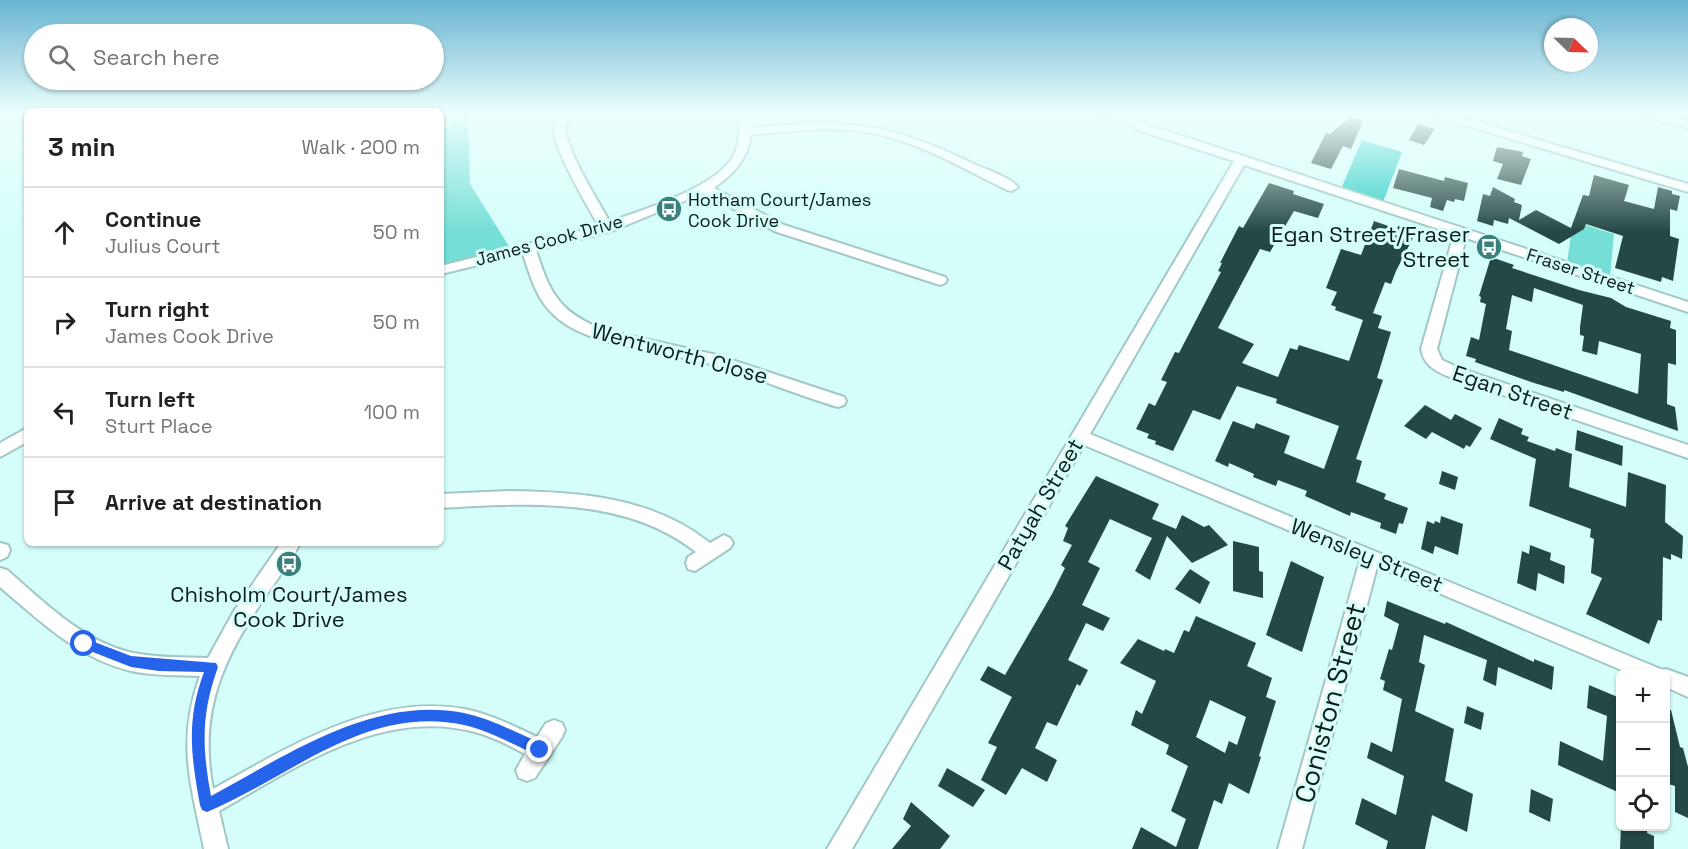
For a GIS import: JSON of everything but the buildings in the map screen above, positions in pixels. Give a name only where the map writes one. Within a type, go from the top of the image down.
[{"type":"street","points":[[567,153],[606,228]]},
{"type":"street","name":"James Cook Drive","points":[[444,269],[606,228],[705,188],[722,176],[741,153]]},
{"type":"street","points":[[935,153],[1012,187]]},
{"type":"street","name":"Fraser Street","points":[[1219,153],[1688,306]]},
{"type":"street","points":[[1569,153],[1688,188]]},
{"type":"street","name":"Patyah Street","points":[[839,849],[1241,160]]},
{"type":"street","points":[[705,188],[779,228],[940,280]]},
{"type":"street","name":"Egan Street","points":[[1461,232],[1429,349],[1431,359],[1436,364],[1453,372],[1688,452]]},
{"type":"street","name":"Wentworth Close","points":[[528,248],[541,289],[547,300],[557,311],[582,327],[600,334],[726,362],[838,401]]},
{"type":"street","points":[[0,451],[24,436]]},
{"type":"street","name":"Wensley Street","points":[[1079,436],[1643,669]]},
{"type":"street","points":[[444,501],[542,499],[630,509],[677,528],[710,553]]},
{"type":"street","points":[[216,849],[197,755],[204,687],[212,667],[289,546]]},
{"type":"street","name":"Coniston Street","points":[[1290,849],[1370,557]]},
{"type":"street","points":[[0,576],[75,638],[100,651],[131,662],[212,667]]},
{"type":"street","points":[[1670,680],[1688,687]]},
{"type":"street","points":[[207,805],[312,749],[378,723],[403,718],[442,716],[464,719],[485,725],[540,750]]},
{"type":"street","points":[[527,770],[554,730]]},
{"type":"shaded area","points":[[444,153],[469,153],[470,184],[510,248],[444,264]]},
{"type":"shaded area","points":[[1357,153],[1402,153],[1383,202],[1341,189]]},
{"type":"shaded area","points":[[1573,221],[1614,234],[1610,277],[1567,263]]},
{"type":"place","name":"Hotham Court/James Cook Drive","points":[[669,209]]},
{"type":"place","name":"Egan Street/Fraser Street","points":[[1489,247]]},
{"type":"place","name":"Chisholm Court/James Cook Drive","points":[[289,564]]},
{"type":"route","points":[[84,644],[131,662],[212,667],[204,687],[200,709],[197,755],[207,805],[312,749],[378,723],[403,718],[442,716],[464,719],[510,735],[540,750]]}]
